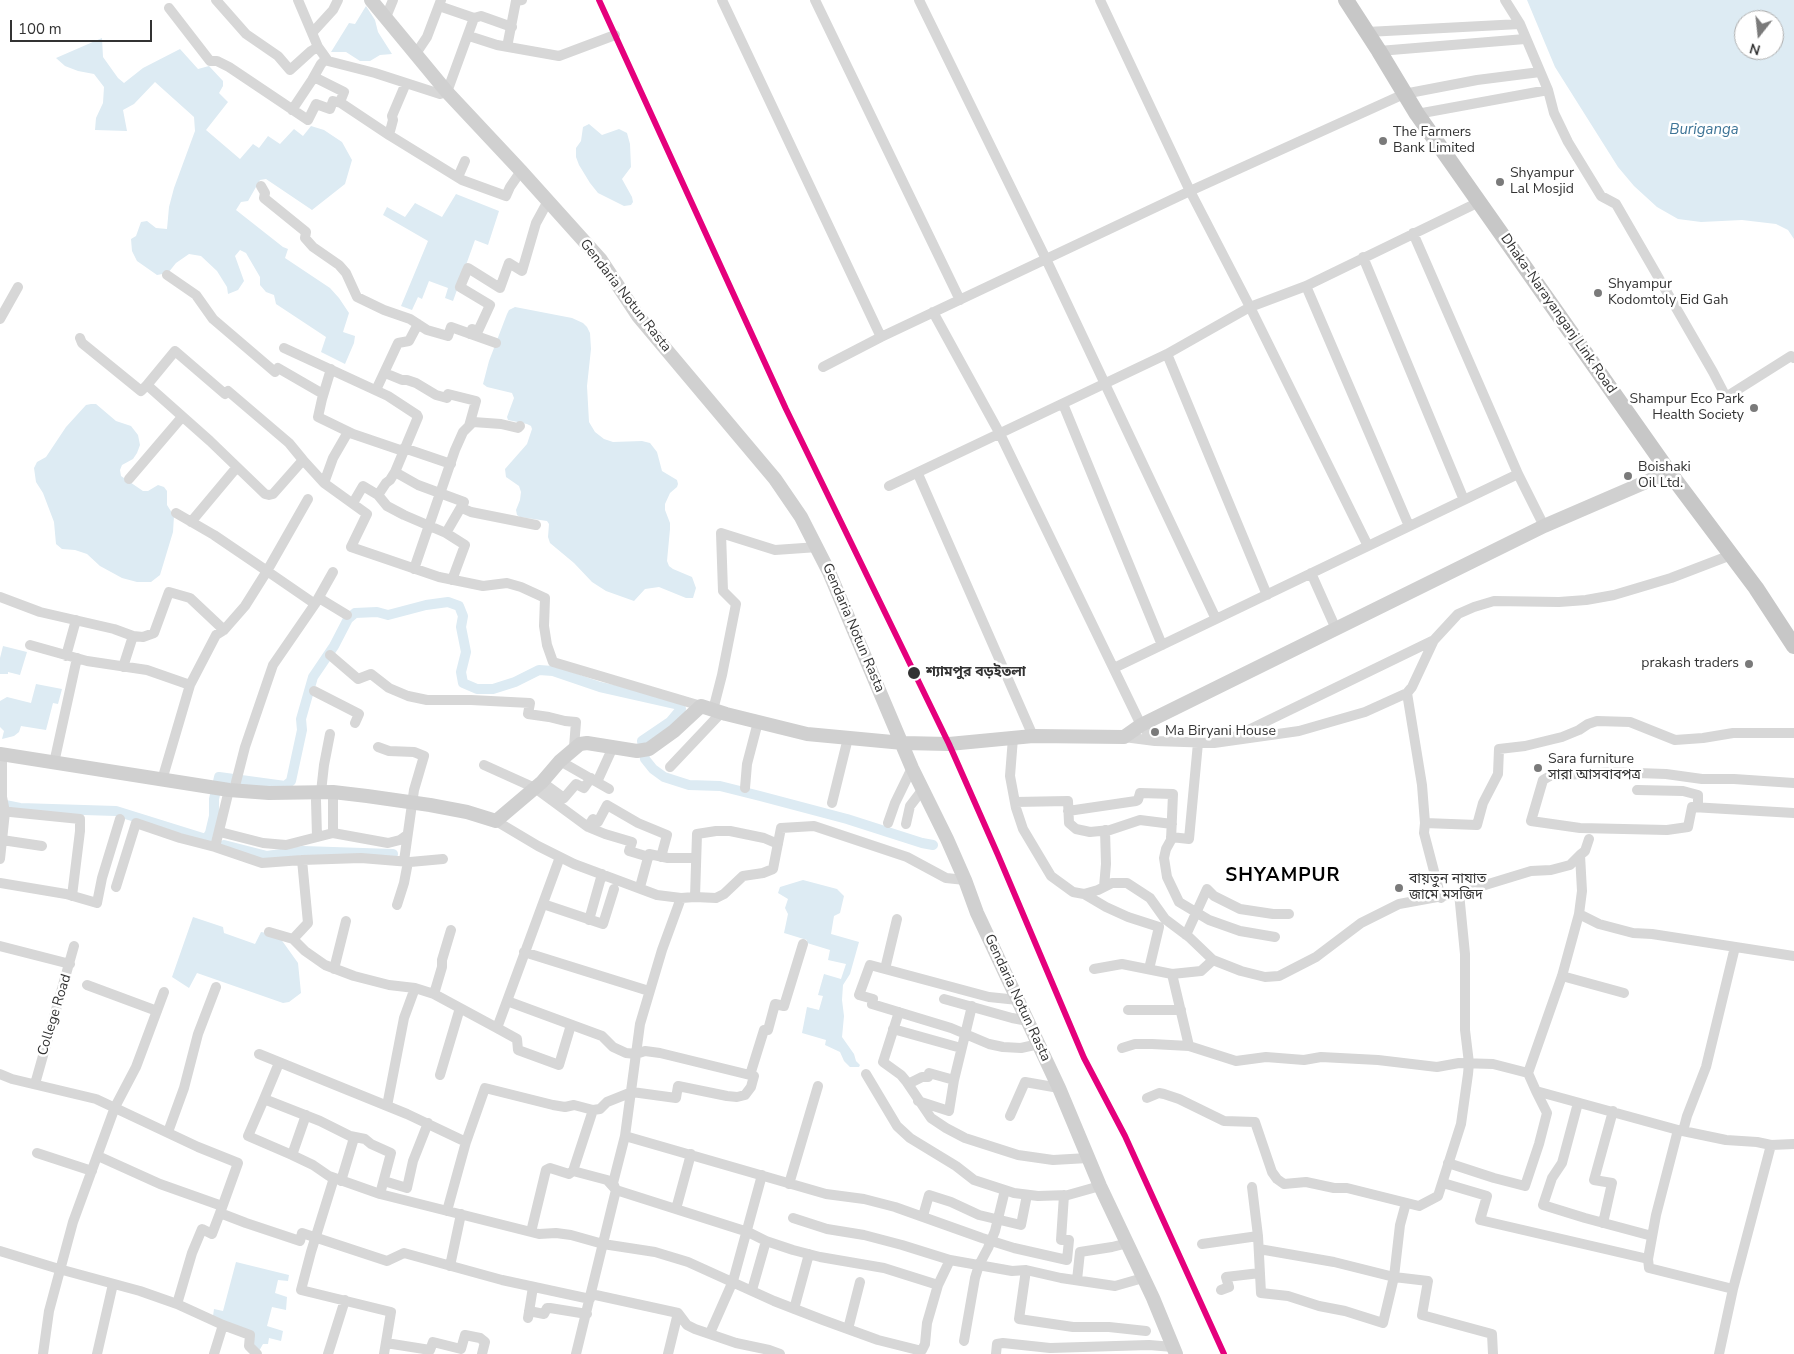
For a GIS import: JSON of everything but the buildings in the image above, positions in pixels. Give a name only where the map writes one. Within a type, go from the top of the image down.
[{"type":"highway","name":"Dhaka-Narayanganj Link Road","points":[[1346,0],[1417,114],[1669,472],[1762,596],[1794,646]]},
{"type":"main road","name":"Gendaria Notun Rasta","points":[[371,0],[447,92],[521,170],[600,260],[638,316],[775,479],[801,517],[818,548],[903,743],[912,768],[1059,1088],[1100,1186],[1128,1243],[1174,1351]]},
{"type":"main road","points":[[1,754],[202,786],[232,785],[292,794],[412,803],[467,812],[496,822],[538,785],[574,747],[587,743],[643,750],[712,710],[807,734],[903,743],[949,744],[1033,736],[1124,737],[1140,725],[1544,526],[1669,472]]},
{"type":"street","points":[[216,0],[246,34],[278,56],[290,70],[318,47]]},
{"type":"street","points":[[298,0],[318,47],[326,59],[440,94],[447,92],[474,18]]},
{"type":"street","points":[[312,33],[333,10],[338,0]]},
{"type":"street","points":[[386,17],[393,0]]},
{"type":"street","points":[[507,47],[516,1],[522,0]]},
{"type":"street","points":[[722,0],[881,338]]},
{"type":"street","points":[[815,0],[960,300]]},
{"type":"street","points":[[919,0],[1046,259],[1216,619]]},
{"type":"street","points":[[1100,0],[1190,191],[1250,307],[1368,546]]},
{"type":"street","points":[[1505,0],[1520,24],[1548,90],[1554,113],[1568,142],[1601,196],[1616,204],[1726,397],[1791,356],[1794,358]]},
{"type":"street","points":[[416,55],[427,38],[440,3],[474,18],[482,16],[512,27]]},
{"type":"street","points":[[169,8],[210,61],[217,61],[229,67],[308,120],[316,104],[330,109],[333,100],[340,102],[443,170],[474,185],[506,196],[521,170]]},
{"type":"street","points":[[1367,32],[1520,24]]},
{"type":"street","points":[[469,36],[507,47],[558,56],[615,35]]},
{"type":"street","points":[[1379,51],[1525,39]]},
{"type":"street","points":[[292,110],[326,59]]},
{"type":"street","points":[[823,367],[933,312],[1190,191],[1404,94],[1477,80],[1540,72]]},
{"type":"street","points":[[314,77],[344,92],[340,102]]},
{"type":"street","points":[[388,135],[393,120],[392,116],[406,83]]},
{"type":"street","points":[[1417,114],[1548,90]]},
{"type":"street","points":[[458,177],[465,161]]},
{"type":"street","points":[[261,186],[265,193],[264,198],[306,232],[305,238],[320,252],[339,265],[346,273],[357,297],[384,310],[410,319],[426,330],[448,336],[451,327],[496,343]]},
{"type":"street","points":[[470,334],[472,329],[478,332],[490,305],[460,287],[468,268],[500,288],[509,263],[522,271],[536,223],[548,201]]},
{"type":"street","points":[[889,486],[918,474],[1167,354],[1250,307],[1306,286],[1479,202]]},
{"type":"street","points":[[1413,233],[1518,474],[1544,526]]},
{"type":"street","points":[[1363,258],[1464,500]]},
{"type":"street","points":[[167,275],[196,295],[213,319],[275,372],[278,368],[323,394]]},
{"type":"street","points":[[1306,286],[1409,526]]},
{"type":"street","points":[[0,319],[18,287]]},
{"type":"street","points":[[933,312],[1000,434],[1140,725],[1155,741]]},
{"type":"street","points":[[376,390],[398,343],[410,341],[418,324]]},
{"type":"street","points":[[80,338],[82,343],[141,391],[176,351],[224,394],[228,390],[289,443],[324,483],[367,514],[351,548],[452,580],[483,586],[508,583],[521,587],[545,598],[544,626],[547,645],[553,662],[712,710]]},
{"type":"street","points":[[284,348],[376,390],[416,414],[418,418],[395,472],[378,495]]},
{"type":"street","points":[[1167,354],[1267,594]]},
{"type":"street","points":[[331,369],[318,417],[348,432],[451,464]]},
{"type":"street","points":[[385,372],[402,380],[416,383],[436,395],[447,398],[448,394],[476,401],[469,426]]},
{"type":"street","points":[[147,385],[265,494],[273,494],[303,460]]},
{"type":"street","points":[[1063,404],[1162,645]]},
{"type":"street","points":[[129,479],[182,417]]},
{"type":"street","points":[[414,569],[463,432],[473,422],[488,422],[518,428],[520,426]]},
{"type":"street","points":[[324,483],[334,458],[348,432]]},
{"type":"street","points":[[191,522],[236,467]]},
{"type":"street","points":[[395,472],[407,480],[464,502],[446,533]]},
{"type":"street","points":[[918,474],[1033,736]]},
{"type":"street","points":[[1114,668],[1518,474]]},
{"type":"street","points":[[353,503],[363,486],[378,495],[387,506],[429,527],[446,533],[465,545],[452,580]]},
{"type":"street","points":[[162,780],[190,686],[216,635],[224,630],[244,606],[267,571],[308,500]]},
{"type":"street","points":[[462,508],[470,512],[536,525]]},
{"type":"street","points":[[176,513],[317,601],[347,615]]},
{"type":"street","points":[[670,767],[712,710],[722,675],[736,604],[723,591],[721,533],[775,550],[818,548]]},
{"type":"street","points":[[1124,737],[1155,741],[1225,741],[1299,731],[1365,712],[1407,693],[1416,679],[1434,640],[1458,614],[1474,607],[1494,601],[1559,602],[1614,595],[1664,580],[1731,555]]},
{"type":"street","points":[[215,848],[232,785],[272,664],[317,601],[333,572]]},
{"type":"street","points":[[1311,573],[1336,629]]},
{"type":"street","points":[[0,597],[40,612],[114,629],[132,636],[144,637],[154,633],[169,592],[190,598],[224,630]]},
{"type":"street","points":[[66,656],[76,620]]},
{"type":"street","points":[[123,667],[132,636]]},
{"type":"street","points":[[1225,741],[1434,640]]},
{"type":"street","points":[[30,645],[66,656],[147,670],[190,686]]},
{"type":"street","points":[[330,655],[358,679],[370,674],[388,688],[408,696],[427,700],[530,703],[528,714],[576,722],[574,747]]},
{"type":"street","points":[[54,763],[77,658]]},
{"type":"street","points":[[314,691],[359,714],[355,723]]},
{"type":"street","points":[[1407,693],[1422,785],[1424,833],[1441,898]]},
{"type":"street","points":[[1425,823],[1477,825],[1484,803],[1498,774],[1499,749],[1526,746],[1562,737],[1597,721],[1630,722],[1675,740],[1733,733],[1794,733]]},
{"type":"street","points":[[745,788],[747,764],[758,722]]},
{"type":"street","points":[[317,836],[330,734]]},
{"type":"street","points":[[832,803],[848,738]]},
{"type":"street","points":[[1013,738],[1010,776],[1015,802],[1024,829],[1051,876],[1073,892],[1084,894],[1128,917],[1159,927],[1149,969]]},
{"type":"street","points":[[1171,837],[1189,839],[1198,742]]},
{"type":"street","points":[[378,747],[389,751],[414,752],[424,756],[412,803],[407,835],[404,883],[397,905]]},
{"type":"street","points":[[484,765],[538,785],[564,798],[576,784],[584,788],[594,780],[613,747]]},
{"type":"street","points":[[0,858],[3,811],[1,754]]},
{"type":"street","points":[[560,761],[609,790]]},
{"type":"street","points":[[888,823],[895,803],[912,768]]},
{"type":"street","points":[[1794,784],[1702,780],[1666,774],[1617,772],[1550,776],[1543,780],[1531,821],[1580,828],[1667,830],[1688,827],[1692,807],[1794,813]]},
{"type":"street","points":[[538,785],[588,827],[632,842],[629,851],[648,856],[649,854],[661,857],[696,858]]},
{"type":"street","points":[[906,824],[910,806],[923,789]]},
{"type":"street","points":[[1637,790],[1683,791],[1698,795],[1698,807]]},
{"type":"street","points":[[1068,811],[1136,801],[1140,793],[1173,794],[1171,837],[1164,858],[1167,877],[1179,902],[1209,920],[1240,930],[1275,937]]},
{"type":"street","points":[[323,795],[334,833]]},
{"type":"street","points":[[1015,802],[1068,801],[1069,823],[1076,829],[1090,832],[1105,830],[1140,820],[1172,824]]},
{"type":"street","points":[[588,827],[593,819],[598,822],[607,806],[638,823],[667,835],[661,857]]},
{"type":"street","points":[[3,811],[80,819],[72,896]]},
{"type":"street","points":[[0,883],[72,896],[97,903],[102,878],[120,819]]},
{"type":"street","points":[[496,822],[560,857],[657,895],[681,898],[716,898],[724,894],[743,876],[763,873],[773,869],[781,828],[814,826],[907,857],[946,878],[965,880]]},
{"type":"street","points":[[116,887],[136,823],[262,863],[361,858],[406,862],[443,859]]},
{"type":"street","points":[[1104,887],[1106,864],[1105,830]]},
{"type":"street","points":[[695,897],[697,834],[730,831],[747,834],[778,844]]},
{"type":"street","points":[[220,832],[264,843],[286,845],[334,833],[388,843],[400,840],[407,835]]},
{"type":"street","points":[[1084,894],[1112,882],[1127,883],[1150,898],[1165,919],[1213,960],[1241,971],[1265,977],[1279,976],[1316,957],[1361,923],[1399,904],[1441,898],[1531,871],[1551,870],[1570,865],[1585,851],[1589,839]]},
{"type":"street","points":[[2,840],[42,846]]},
{"type":"street","points":[[1448,1163],[1525,1186],[1547,1113],[1528,1073],[1562,976],[1578,914],[1582,891],[1580,855]]},
{"type":"street","points":[[640,887],[648,856]]},
{"type":"street","points":[[497,1028],[560,857]]},
{"type":"street","points":[[293,939],[308,923],[302,860]]},
{"type":"street","points":[[589,920],[602,874]]},
{"type":"street","points":[[1186,935],[1207,889],[1214,896],[1240,909],[1273,914],[1289,914]]},
{"type":"street","points":[[543,904],[603,924],[614,890]]},
{"type":"street","points":[[1147,1098],[1159,1093],[1164,1094],[1180,1099],[1224,1121],[1255,1122],[1272,1172],[1277,1180],[1284,1184],[1306,1182],[1347,1188],[1419,1206],[1438,1196],[1457,1139],[1465,1104],[1469,1063],[1465,1030],[1465,954],[1459,893]]},
{"type":"street","points":[[576,1354],[616,1190],[613,1183],[625,1136],[640,1024],[649,991],[681,898]]},
{"type":"street","points":[[1578,914],[1599,924],[1633,933],[1652,934],[1794,956]]},
{"type":"street","points":[[885,969],[897,918]]},
{"type":"street","points":[[334,969],[346,921]]},
{"type":"street","points":[[434,994],[442,967],[442,960],[452,930]]},
{"type":"street","points":[[269,932],[293,939],[304,951],[334,969],[434,994],[517,1039],[518,1050],[559,1064],[571,1025]]},
{"type":"street","points":[[750,1075],[764,1030],[768,1030],[775,1004],[784,1006],[803,944]]},
{"type":"street","points":[[0,946],[70,964]]},
{"type":"street","name":"College Road","points":[[35,1084],[74,946]]},
{"type":"street","points":[[1733,1289],[1649,1268],[1648,1260],[1658,1206],[1681,1131],[1706,1067],[1735,947]]},
{"type":"street","points":[[524,952],[649,991]]},
{"type":"street","points":[[1094,969],[1122,964],[1172,974],[1201,971],[1213,960]]},
{"type":"street","points":[[1018,1000],[989,997],[870,965],[859,995],[873,999],[872,1004],[990,1044],[1021,1048],[1039,1044]]},
{"type":"street","points":[[1172,974],[1189,1046]]},
{"type":"street","points":[[1562,976],[1624,993]]},
{"type":"street","points":[[87,985],[157,1011]]},
{"type":"street","points":[[168,1132],[184,1088],[198,1034],[216,987]]},
{"type":"street","points":[[387,1106],[404,1018],[415,988]]},
{"type":"street","points":[[43,1354],[49,1311],[73,1222],[115,1108],[136,1066],[164,992]]},
{"type":"street","points":[[944,999],[1028,1021]]},
{"type":"street","points":[[447,1211],[466,1142],[485,1088],[553,1105],[566,1107],[574,1105],[593,1110],[600,1109],[607,1102],[632,1092],[676,1098],[678,1086],[737,1097],[745,1094],[751,1087],[754,1076],[660,1053],[645,1051],[636,1054],[626,1052],[613,1047],[602,1036],[506,1001]]},
{"type":"street","points":[[918,1101],[949,1111],[964,1034],[972,1006]]},
{"type":"street","points":[[440,1075],[460,1008]]},
{"type":"street","points":[[1128,1010],[1181,1010]]},
{"type":"street","points":[[898,1012],[883,1062],[901,1074],[931,1118],[964,1138],[1001,1151],[1053,1160],[1088,1158]]},
{"type":"street","points":[[893,1029],[961,1048]]},
{"type":"street","points":[[1122,1048],[1135,1044],[1189,1046],[1236,1061],[1266,1057],[1304,1060],[1326,1058],[1378,1060],[1437,1067],[1469,1063],[1493,1064],[1528,1073]]},
{"type":"street","points":[[259,1054],[428,1123],[466,1142]]},
{"type":"street","points":[[280,1063],[248,1136],[313,1165],[338,1179],[380,1194],[539,1234],[556,1233],[571,1235],[603,1244],[656,1252],[688,1262],[848,1329],[878,1340],[922,1350],[925,1344],[927,1322],[938,1285],[950,1260]]},
{"type":"street","points":[[908,1084],[922,1077],[928,1077],[929,1073],[954,1080]]},
{"type":"street","points":[[0,1074],[12,1079],[96,1099],[238,1163],[212,1234],[202,1229],[192,1253],[177,1304]]},
{"type":"street","points":[[866,1074],[897,1126],[910,1138],[956,1166],[974,1180],[1005,1190],[1038,1196],[1064,1195],[1100,1186]]},
{"type":"street","points":[[1010,1116],[1025,1082],[1059,1088]]},
{"type":"street","points":[[788,1184],[818,1086]]},
{"type":"street","points":[[1536,1091],[1681,1131],[1726,1140],[1771,1145],[1794,1144]]},
{"type":"street","points":[[264,1099],[306,1115],[354,1138],[365,1139],[371,1144],[391,1153],[380,1194]]},
{"type":"street","points":[[1578,1103],[1562,1163],[1552,1178],[1542,1205],[1652,1236]]},
{"type":"street","points":[[531,1232],[546,1170],[550,1168],[569,1174],[574,1171],[593,1110]]},
{"type":"street","points":[[1603,1223],[1612,1183],[1594,1180],[1613,1111]]},
{"type":"street","points":[[292,1155],[306,1115]]},
{"type":"street","points":[[384,1182],[407,1188],[413,1161],[428,1123]]},
{"type":"street","points":[[625,1136],[788,1184],[826,1194],[864,1199],[923,1216],[992,1241],[1067,1260],[1069,1240],[1061,1240],[1064,1195]]},
{"type":"street","points":[[354,1138],[315,1238],[301,1290],[390,1312],[384,1354]]},
{"type":"street","points":[[1719,1354],[1733,1289],[1771,1145]]},
{"type":"street","points":[[37,1153],[92,1171]]},
{"type":"street","points":[[676,1209],[691,1154]]},
{"type":"street","points":[[98,1156],[221,1210],[300,1241],[302,1233],[387,1261],[404,1253],[533,1287],[678,1313],[687,1325],[736,1343],[780,1354]]},
{"type":"street","points":[[574,1171],[607,1180],[616,1190],[748,1232],[766,1241],[809,1254],[884,1268],[938,1285]]},
{"type":"street","points":[[710,1333],[733,1282],[762,1175]]},
{"type":"street","points":[[1443,1183],[1486,1196],[1480,1220],[1648,1260]]},
{"type":"street","points":[[1252,1187],[1258,1236],[1261,1293],[1288,1296],[1383,1323],[1394,1277],[1400,1225],[1406,1202]]},
{"type":"street","points":[[964,1341],[970,1302],[979,1265],[992,1241],[1005,1190]]},
{"type":"street","points":[[923,1216],[929,1195],[951,1202],[979,1215],[1021,1226],[1027,1195]]},
{"type":"street","points":[[450,1266],[461,1214]]},
{"type":"street","points":[[793,1218],[827,1229],[892,1242],[950,1260],[1012,1271],[1026,1270],[1117,1286],[1143,1278]]},
{"type":"street","points":[[1202,1244],[1258,1236]]},
{"type":"street","points":[[752,1290],[766,1241]]},
{"type":"street","points":[[1077,1280],[1080,1252],[1112,1248],[1128,1243]]},
{"type":"street","points":[[1259,1249],[1334,1262],[1394,1277],[1428,1281],[1422,1315],[1492,1334],[1493,1354]]},
{"type":"street","points":[[0,1251],[177,1304],[250,1335],[249,1346],[257,1354]]},
{"type":"street","points":[[794,1308],[809,1254]]},
{"type":"street","points":[[1026,1270],[1018,1319],[1073,1327],[1109,1327],[1146,1331]]},
{"type":"street","points":[[1221,1290],[1229,1287],[1226,1277],[1260,1273]]},
{"type":"street","points":[[848,1329],[860,1282]]},
{"type":"street","points":[[97,1354],[113,1284]]},
{"type":"street","points":[[533,1287],[529,1314],[544,1314],[547,1308],[587,1314]]},
{"type":"street","points":[[328,1354],[345,1300]]},
{"type":"street","points":[[668,1354],[678,1313]]},
{"type":"street","points":[[214,1354],[223,1325]]},
{"type":"street","points":[[386,1343],[430,1350],[433,1342],[461,1349],[465,1335],[480,1338],[485,1342],[482,1354]]},
{"type":"street","points":[[996,1354],[998,1344],[1032,1350],[1050,1348],[1095,1350],[1149,1346],[1174,1351]]},
{"type":"water","name":"Buriganga","points":[[1527,0],[1794,0],[1794,239],[1788,230],[1776,224],[1742,220],[1701,222],[1678,219],[1657,207],[1634,186],[1618,167],[1555,67]]},
{"type":"water","points":[[366,6],[375,20],[378,32],[392,54],[380,55],[370,61],[360,61],[346,52],[331,52],[349,23],[355,24]]},
{"type":"water","points":[[102,38],[103,57],[118,78],[124,83],[143,68],[180,49],[198,69],[209,66],[223,81],[223,86],[219,93],[228,102],[206,130],[240,159],[253,144],[259,148],[268,136],[280,144],[294,129],[303,136],[311,126],[324,130],[342,142],[352,160],[345,184],[312,210],[266,179],[260,180],[248,201],[241,202],[236,210],[288,249],[285,258],[330,288],[339,298],[349,313],[343,332],[355,336],[345,364],[321,352],[326,337],[276,304],[274,295],[266,292],[260,285],[260,277],[246,253],[240,250],[235,256],[244,281],[238,290],[228,294],[227,287],[217,271],[201,256],[189,254],[176,263],[168,273],[157,275],[137,261],[132,251],[131,239],[136,236],[141,222],[147,221],[156,228],[167,229],[169,207],[174,188],[195,131],[194,117],[155,82],[134,104],[123,110],[127,131],[95,130],[96,118],[103,103],[104,87],[94,74],[65,66],[56,58]]},
{"type":"water","points":[[589,124],[602,135],[619,129],[627,133],[630,144],[631,167],[622,179],[632,197],[633,202],[631,205],[624,206],[598,193],[579,165],[576,157],[576,148],[581,141],[583,127]]},
{"type":"water","points":[[456,194],[499,211],[488,245],[475,240],[453,301],[445,298],[448,288],[429,281],[422,299],[418,297],[412,310],[401,306],[428,241],[383,215],[387,207],[405,217],[415,203],[442,217]]},
{"type":"water","points":[[515,307],[572,318],[587,327],[590,333],[591,349],[587,386],[589,422],[595,432],[604,439],[613,442],[642,441],[650,443],[657,452],[662,471],[677,480],[677,487],[670,493],[665,504],[665,510],[670,523],[667,561],[673,569],[692,577],[696,588],[693,598],[686,598],[659,587],[645,589],[634,601],[606,591],[592,582],[574,563],[550,543],[548,537],[549,524],[547,521],[517,515],[516,510],[521,492],[519,486],[506,477],[505,469],[527,444],[532,429],[527,424],[508,420],[507,417],[514,398],[512,393],[487,387],[483,384],[489,361],[507,314],[509,310]]},
{"type":"water","points":[[96,404],[116,421],[131,426],[138,435],[140,445],[137,453],[133,459],[122,465],[120,470],[121,476],[143,491],[148,491],[158,485],[164,487],[167,491],[167,505],[174,516],[173,532],[160,575],[151,582],[137,582],[122,578],[100,566],[87,554],[75,550],[62,549],[56,544],[54,522],[43,493],[36,482],[34,468],[37,462],[46,457],[66,427],[86,405]]},
{"type":"water","points":[[3,646],[27,652],[20,675],[8,672],[8,674],[0,674],[0,658]]},
{"type":"water","points":[[36,684],[62,689],[58,704],[53,703],[46,730],[21,726],[19,732],[14,736],[2,739],[4,731],[0,727],[0,701],[7,697],[31,703]]},
{"type":"water","points":[[803,880],[837,889],[844,896],[840,913],[834,916],[831,934],[859,942],[850,974],[843,985],[844,1016],[842,1037],[854,1054],[856,1061],[860,1065],[859,1067],[850,1067],[844,1061],[840,1052],[825,1045],[826,1040],[802,1033],[807,1007],[819,1010],[823,996],[818,995],[824,974],[841,979],[846,964],[828,960],[830,950],[784,933],[788,914],[785,908],[788,899],[778,893],[780,887]]},
{"type":"water","points":[[193,917],[223,927],[224,933],[255,944],[261,932],[278,935],[298,963],[301,993],[289,1002],[283,1003],[197,973],[189,988],[172,977]]},
{"type":"water","points":[[236,1262],[289,1275],[288,1281],[278,1280],[275,1293],[287,1297],[286,1310],[272,1307],[267,1326],[283,1331],[281,1341],[269,1338],[268,1344],[263,1344],[259,1351],[252,1343],[213,1316],[214,1309],[223,1311]]},
{"type":"waterway","points":[[206,839],[210,833],[214,816],[214,799],[219,777],[285,786],[291,781],[302,730],[301,719],[313,677],[334,646],[348,619],[355,613],[377,612],[388,615],[426,605],[448,602],[459,606],[463,616],[461,627],[466,652],[461,672],[463,683],[477,689],[493,689],[515,682],[539,670],[553,671],[600,687],[680,705],[681,709],[670,722],[642,741],[645,759],[653,769],[664,777],[689,785],[720,786],[760,796],[847,819],[933,845]]},
{"type":"waterway","points":[[0,804],[20,808],[116,811],[209,840]]},
{"type":"waterway","points":[[224,845],[267,856],[303,851],[393,854]]},
{"type":"transit line","points":[[599,0],[786,409],[949,744],[1084,1058],[1125,1136],[1224,1354]]},
{"type":"place","name":"The Farmers Bank Limited","points":[[1383,141]]},
{"type":"place","name":"Shyampur Lal Mosjid","points":[[1500,182]]},
{"type":"place","name":"Shyampur Kodomtoly Eid Gah","points":[[1598,293]]},
{"type":"place","name":"Shampur Eco Park Health Society","points":[[1754,408]]},
{"type":"place","name":"Boishaki Oil Ltd.","points":[[1628,476]]},
{"type":"place","name":"prakash traders","points":[[1749,664]]},
{"type":"place","name":"শ্যামপুর বড়ইতলা","points":[[914,673]]},
{"type":"place","name":"Ma Biryani House","points":[[1155,732]]},
{"type":"place","name":"Sara furniture সারা আসবাবপত্র","points":[[1538,768]]},
{"type":"place","name":"বায়তুন নাযাত জামে মসজিদ","points":[[1399,888]]},
{"type":"district","name":"SHYAMPUR","points":[[1283,876]]}]
